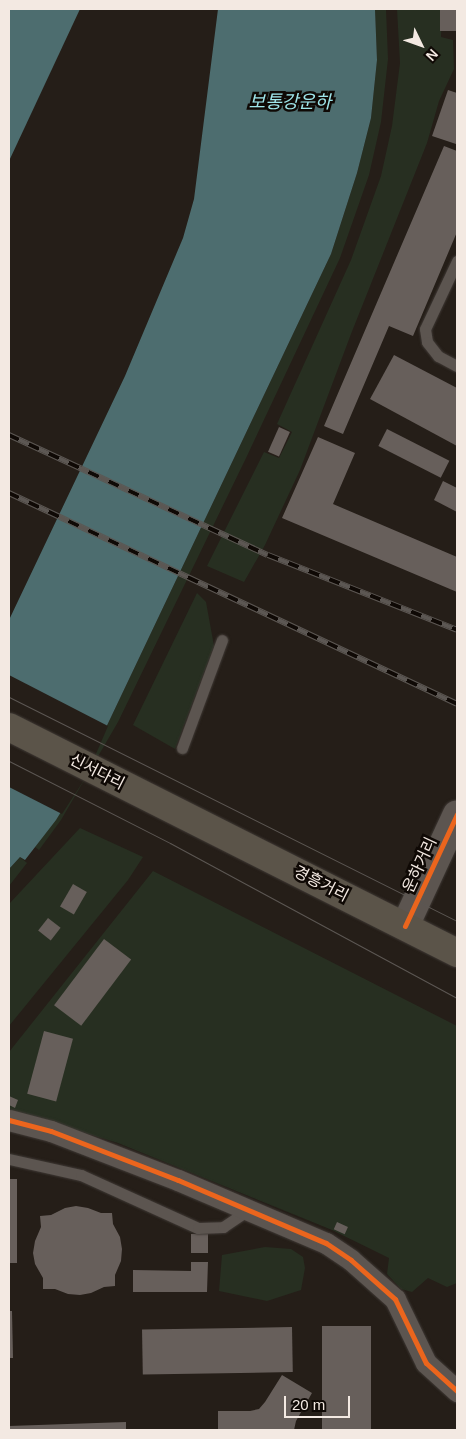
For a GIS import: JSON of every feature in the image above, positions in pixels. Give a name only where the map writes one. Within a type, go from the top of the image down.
[{"type":"main road","name":"신서다리","points":[[9,727],[184,816]]},
{"type":"main road","name":"경흥거리","points":[[184,816],[457,953]]},
{"type":"street","name":"운하거리","points":[[405,926],[457,814]]},
{"type":"street","points":[[9,1120],[51,1131],[326,1243],[351,1260],[396,1299],[426,1363],[457,1391]]},
{"type":"lane","points":[[457,261],[425,328],[427,342],[438,356],[457,366]]},
{"type":"lane","points":[[182,748],[222,640]]},
{"type":"lane","points":[[9,1159],[81,1175],[198,1228],[223,1227],[248,1210]]},
{"type":"green space","points":[[375,9],[386,9],[388,59],[381,122],[369,175],[340,258],[247,456],[118,722],[61,820],[39,850],[35,847],[83,776],[331,254],[357,173],[371,118],[377,60]]},
{"type":"green space","points":[[397,9],[442,9],[441,37],[453,40],[454,69],[439,101],[427,143],[351,334],[300,470],[265,545],[244,582],[207,566],[264,452],[279,458],[292,432],[277,424],[351,260],[381,176],[392,126],[400,63]]},
{"type":"green space","points":[[197,593],[206,602],[214,646],[175,749],[133,725]]},
{"type":"green space","points":[[80,828],[143,857],[128,880],[9,1026],[9,904]]},
{"type":"green space","points":[[20,857],[27,863],[9,886],[9,869]]},
{"type":"green space","points":[[153,871],[457,1026],[457,1283],[447,1287],[428,1278],[412,1292],[401,1289],[387,1274],[389,1258],[332,1230],[118,1143],[9,1110],[9,1052]]},
{"type":"green space","points":[[265,1247],[291,1249],[303,1257],[305,1268],[301,1290],[267,1301],[219,1291],[222,1255]]},
{"type":"water","points":[[9,9],[80,9],[9,161]]},
{"type":"water","name":"보통강운하","points":[[218,9],[375,9],[377,60],[371,118],[357,173],[331,254],[83,776],[56,820],[25,860],[20,857],[9,869],[9,620],[125,376],[183,238],[194,199]]},
{"type":"pier","points":[[9,675],[108,726],[86,777],[62,814],[9,787]]},
{"type":"building","points":[[440,9],[457,9],[457,31],[440,31]]},
{"type":"building","points":[[448,90],[457,93],[456,144],[432,136]]},
{"type":"building","points":[[444,146],[457,151],[457,232],[413,336],[389,326],[343,434],[324,426]]},
{"type":"building","points":[[394,355],[457,388],[457,446],[370,399]]},
{"type":"building","points":[[279,427],[290,432],[279,457],[268,452]]},
{"type":"building","points":[[387,429],[449,461],[441,478],[378,446]]},
{"type":"building","points":[[318,437],[355,453],[333,504],[457,557],[457,592],[282,518]]},
{"type":"building","points":[[443,481],[457,488],[457,512],[434,500]]},
{"type":"building","points":[[73,884],[87,892],[74,915],[60,907]]},
{"type":"building","points":[[48,918],[61,928],[51,940],[38,931]]},
{"type":"building","points":[[104,939],[131,959],[81,1026],[54,1005]]},
{"type":"building","points":[[44,1031],[73,1039],[56,1102],[27,1094]]},
{"type":"building","points":[[9,1096],[18,1100],[15,1108],[9,1105]]},
{"type":"building","points":[[9,1179],[17,1179],[17,1263],[9,1263]]},
{"type":"building","points":[[76,1206],[101,1213],[112,1213],[113,1224],[120,1237],[122,1249],[121,1261],[115,1275],[115,1286],[104,1287],[91,1293],[80,1295],[68,1294],[55,1289],[43,1289],[43,1278],[35,1264],[33,1253],[35,1241],[41,1227],[40,1216],[51,1215],[65,1208]]},
{"type":"building","points":[[337,1222],[348,1227],[345,1234],[334,1229]]},
{"type":"building","points":[[191,1234],[208,1234],[208,1253],[191,1253]]},
{"type":"building","points":[[191,1262],[208,1262],[207,1292],[133,1292],[133,1270],[191,1271]]},
{"type":"building","points":[[9,1311],[12,1311],[13,1358],[9,1358]]},
{"type":"building","points":[[322,1326],[371,1326],[371,1430],[322,1430]]},
{"type":"building","points":[[292,1327],[293,1372],[143,1375],[142,1330]]},
{"type":"building","points":[[282,1375],[312,1393],[296,1421],[294,1430],[218,1430],[218,1411],[250,1411],[259,1409]]},
{"type":"building","points":[[126,1422],[126,1430],[9,1430],[9,1426]]},
{"type":"tram line","points":[[9,697],[457,921]]},
{"type":"tram line","points":[[9,761],[170,843],[457,998]]},
{"type":"railway","points":[[9,435],[268,555],[457,630]]},
{"type":"railway","points":[[9,493],[457,704]]},
{"type":"cycle path","points":[[405,926],[457,814]]},
{"type":"cycle path","points":[[9,1120],[51,1131],[178,1180],[326,1243],[351,1260],[395,1299],[426,1363],[457,1391]]}]
